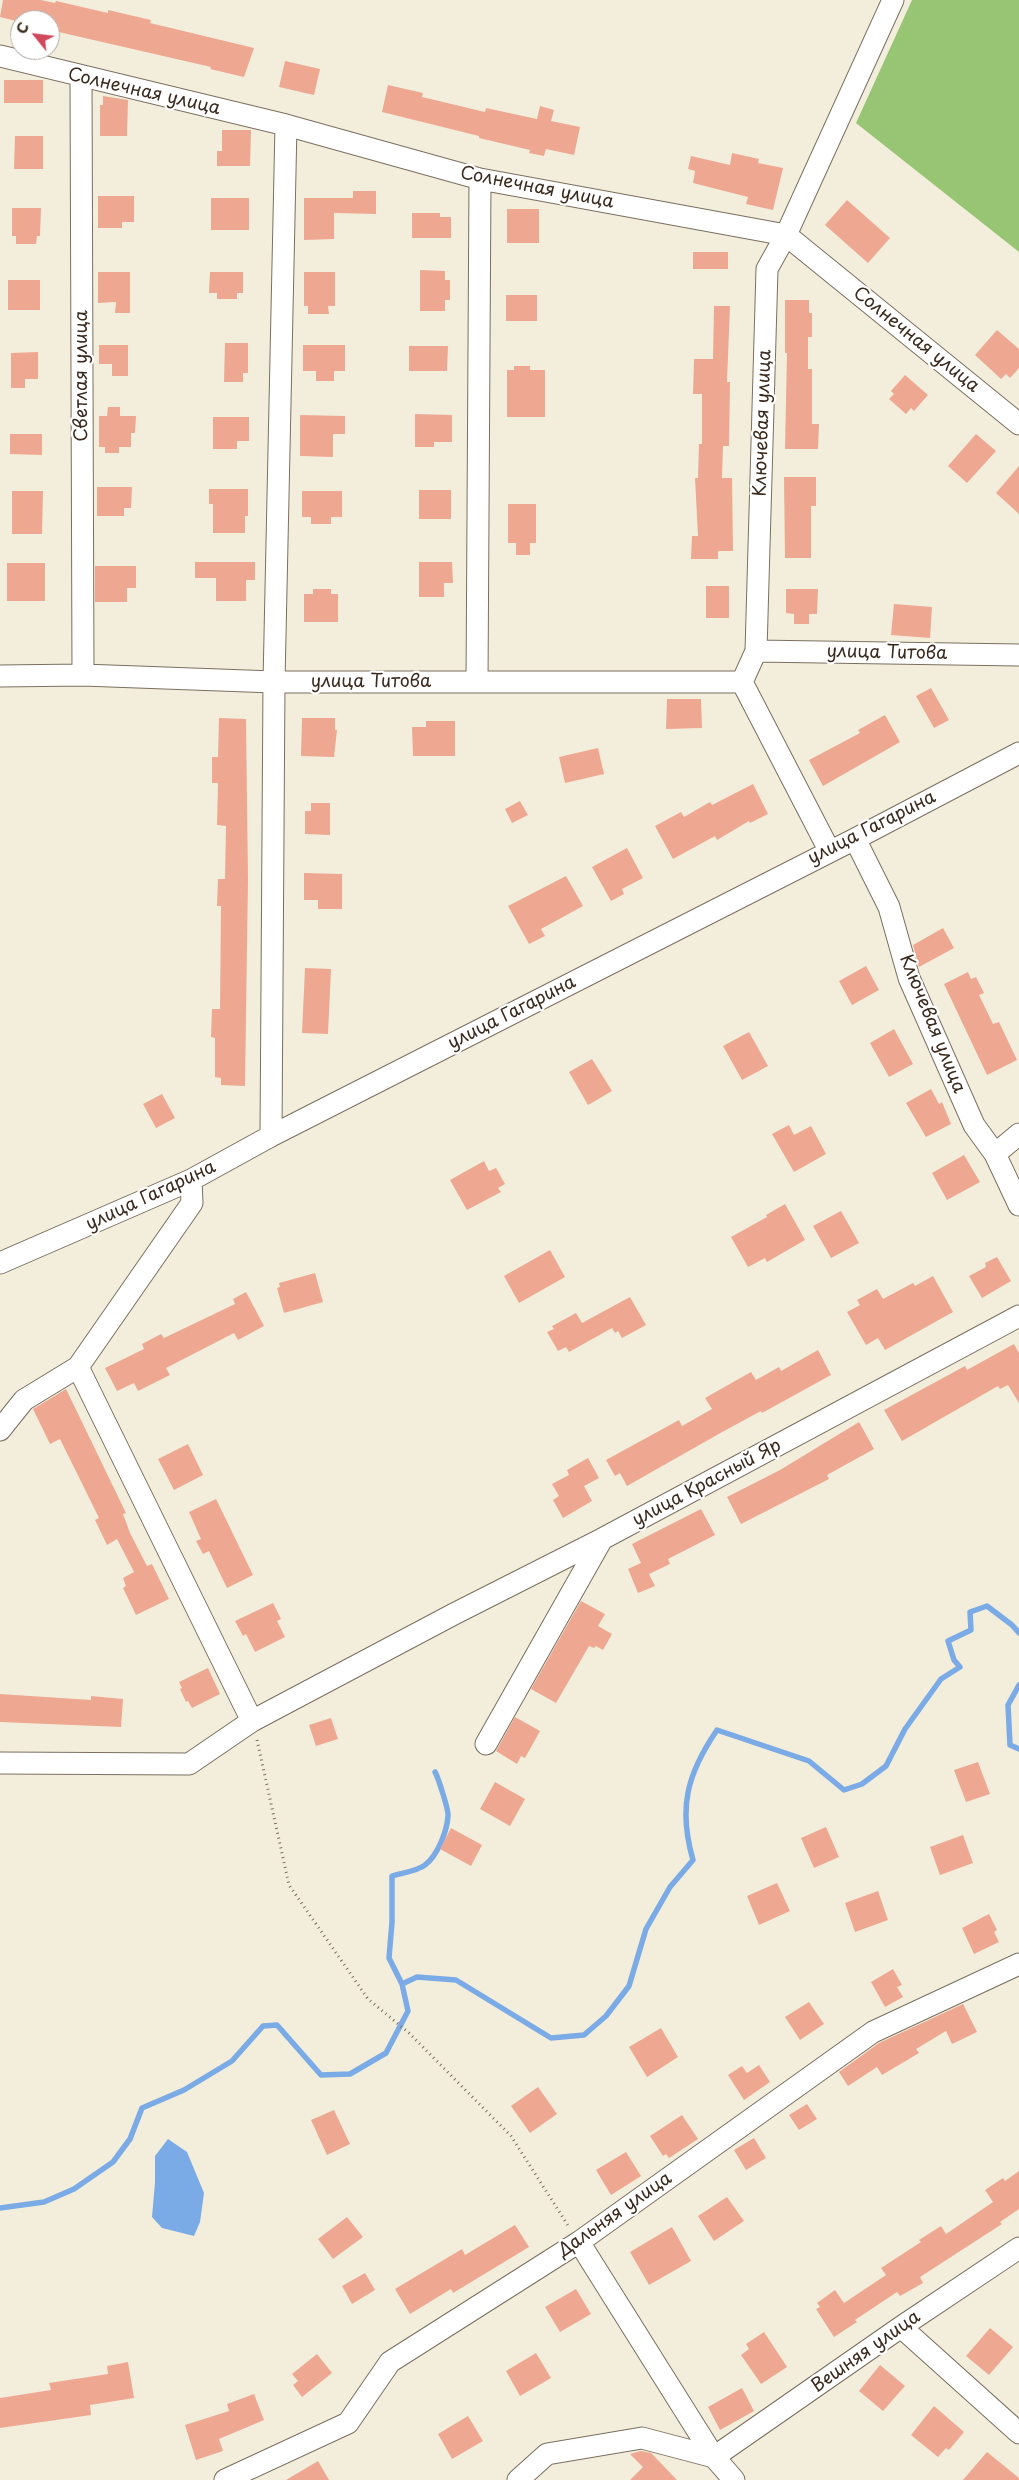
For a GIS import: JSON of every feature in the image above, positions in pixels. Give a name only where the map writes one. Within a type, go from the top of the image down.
[{"type":"street","name":"Ключевая улица","points":[[742,682],[756,651],[768,269],[786,234],[893,0]]},
{"type":"street","name":"Солнечная улица","points":[[0,56],[286,125],[480,180],[786,234],[1019,424]]},
{"type":"street","name":"Светлая улица","points":[[81,77],[83,674]]},
{"type":"street","points":[[271,1136],[274,682],[286,125]]},
{"type":"street","points":[[477,682],[480,180]]},
{"type":"street","name":"улица Титова","points":[[756,651],[1019,655]]},
{"type":"street","name":"улица Титова","points":[[0,676],[83,674],[274,682],[742,682]]},
{"type":"street","points":[[742,682],[829,850]]},
{"type":"street","name":"улица Гагарина","points":[[0,1263],[191,1180],[271,1136],[829,850],[855,839],[1019,752]]},
{"type":"street","name":"Ключевая улица","points":[[855,839],[889,907],[909,978],[974,1125],[995,1154],[1019,1205]]},
{"type":"street","points":[[995,1154],[1019,1134]]},
{"type":"street","points":[[0,1430],[24,1400],[78,1367],[192,1202],[191,1180]]},
{"type":"street","name":"улица Красный Яр","points":[[0,1763],[189,1764],[252,1722],[454,1614],[602,1539],[1019,1316]]},
{"type":"street","points":[[78,1367],[252,1722]]},
{"type":"street","points":[[486,1744],[602,1539]]},
{"type":"street","name":"Дальняя улица","points":[[225,2480],[348,2423],[390,2362],[579,2242],[873,2032],[1019,1964]]},
{"type":"street","points":[[579,2242],[714,2457],[734,2480]]},
{"type":"street","name":"Вешняя улица","points":[[714,2457],[900,2327],[1019,2248]]},
{"type":"street","points":[[900,2327],[1019,2433]]},
{"type":"street","points":[[518,2480],[547,2454],[642,2438],[714,2457]]},
{"type":"path","points":[[252,1722],[289,1885],[368,1999],[409,2033],[512,2136],[579,2242]]},
{"type":"green space","points":[[912,0],[1019,0],[1019,252],[856,123]]},
{"type":"water","points":[[168,2139],[187,2152],[204,2193],[200,2222],[194,2236],[162,2228],[152,2217],[155,2156]]},
{"type":"building","points":[[3,0],[41,0],[55,3],[56,1],[108,13],[108,10],[151,20],[150,23],[254,48],[244,77],[210,69],[211,67],[60,32],[60,10],[10,10],[10,20],[0,17]]},
{"type":"building","points":[[285,61],[320,69],[314,95],[279,87]]},
{"type":"building","points":[[4,80],[43,80],[43,103],[4,103]]},
{"type":"building","points":[[388,85],[423,93],[422,97],[485,112],[486,108],[537,119],[540,106],[554,110],[551,121],[580,127],[574,155],[546,149],[544,156],[529,153],[530,150],[382,112]]},
{"type":"building","points":[[103,96],[128,100],[127,136],[100,136],[100,105],[103,105]]},
{"type":"building","points":[[222,130],[251,130],[250,166],[217,166],[217,151],[222,151]]},
{"type":"building","points":[[15,136],[43,136],[43,169],[14,169]]},
{"type":"building","points":[[732,153],[759,159],[758,163],[783,168],[773,210],[746,204],[748,197],[693,183],[695,171],[688,169],[691,156],[730,165]]},
{"type":"building","points":[[353,191],[376,191],[376,214],[334,213],[334,239],[304,240],[304,198],[353,198]]},
{"type":"building","points":[[98,196],[134,196],[134,222],[122,222],[122,228],[98,228]]},
{"type":"building","points":[[211,198],[249,198],[249,230],[211,230]]},
{"type":"building","points":[[847,200],[890,238],[868,263],[825,225]]},
{"type":"building","points":[[12,208],[41,208],[40,236],[37,236],[36,244],[16,244],[16,236],[12,236]]},
{"type":"building","points":[[507,209],[539,209],[539,243],[507,243]]},
{"type":"building","points":[[412,213],[440,213],[440,217],[451,217],[451,238],[412,238]]},
{"type":"building","points":[[693,252],[728,252],[728,269],[693,269]]},
{"type":"building","points":[[420,270],[445,271],[445,280],[450,280],[450,300],[445,300],[445,311],[420,311]]},
{"type":"building","points":[[98,272],[130,272],[130,313],[115,313],[116,302],[98,303]]},
{"type":"building","points":[[210,272],[243,272],[243,293],[237,293],[237,299],[217,299],[217,293],[209,293]]},
{"type":"building","points":[[304,272],[335,272],[335,306],[328,306],[329,314],[308,314],[308,306],[304,306]]},
{"type":"building","points":[[8,280],[40,280],[40,310],[8,310]]},
{"type":"building","points":[[506,295],[537,295],[537,321],[506,321]]},
{"type":"building","points":[[785,300],[809,300],[809,313],[812,313],[812,337],[808,337],[808,369],[812,369],[812,424],[819,424],[818,449],[785,449],[787,353],[785,353]]},
{"type":"building","points":[[714,306],[730,306],[727,382],[730,382],[729,446],[723,446],[722,478],[732,478],[733,551],[718,551],[718,559],[691,559],[692,536],[698,536],[695,478],[698,478],[699,444],[702,444],[702,394],[693,394],[694,359],[713,359]]},
{"type":"building","points":[[997,330],[1019,349],[1019,368],[1010,378],[1006,374],[1001,379],[975,355]]},
{"type":"building","points":[[225,343],[248,343],[248,373],[243,373],[243,382],[224,382]]},
{"type":"building","points":[[99,345],[128,345],[128,376],[112,376],[112,364],[99,364]]},
{"type":"building","points":[[303,345],[345,345],[345,371],[334,371],[334,381],[316,381],[316,371],[303,371]]},
{"type":"building","points":[[409,346],[448,346],[447,371],[409,371]]},
{"type":"building","points":[[38,352],[38,379],[25,379],[25,388],[11,388],[11,353]]},
{"type":"building","points":[[514,366],[530,366],[530,370],[545,370],[545,417],[507,417],[507,370],[514,370]]},
{"type":"building","points":[[905,375],[928,395],[914,411],[911,408],[906,414],[889,399],[894,394],[891,391]]},
{"type":"building","points":[[108,407],[120,407],[120,416],[136,416],[135,433],[131,433],[131,447],[119,447],[119,453],[105,453],[105,447],[99,447],[99,416],[107,416]]},
{"type":"building","points":[[415,414],[452,415],[452,442],[434,442],[434,447],[415,447]]},
{"type":"building","points":[[300,415],[345,416],[345,434],[333,434],[333,457],[300,456]]},
{"type":"building","points":[[213,417],[249,417],[249,441],[237,441],[237,449],[213,449]]},
{"type":"building","points":[[10,434],[42,434],[42,455],[10,454]]},
{"type":"building","points":[[976,434],[996,451],[967,483],[948,466]]},
{"type":"building","points":[[1019,466],[1019,514],[996,493]]},
{"type":"building","points":[[784,477],[816,477],[816,506],[811,506],[811,558],[785,558]]},
{"type":"building","points":[[97,487],[132,487],[131,508],[124,508],[124,516],[97,516]]},
{"type":"building","points":[[209,489],[248,489],[248,516],[245,516],[245,533],[213,533],[213,504],[209,504]]},
{"type":"building","points":[[419,490],[451,490],[451,519],[419,519]]},
{"type":"building","points":[[12,491],[43,491],[42,534],[12,534]]},
{"type":"building","points":[[302,491],[342,491],[342,517],[331,517],[331,524],[311,524],[311,517],[302,517]]},
{"type":"building","points":[[508,504],[536,504],[536,543],[530,543],[530,555],[516,555],[516,543],[508,543]]},
{"type":"building","points":[[195,562],[255,562],[255,580],[246,580],[246,601],[216,601],[216,578],[195,578]]},
{"type":"building","points":[[419,562],[452,562],[453,583],[444,583],[444,597],[419,597]]},
{"type":"building","points":[[7,563],[45,563],[45,601],[7,601]]},
{"type":"building","points":[[95,566],[136,566],[136,588],[127,588],[127,602],[95,602]]},
{"type":"building","points":[[706,586],[729,586],[729,618],[706,618]]},
{"type":"building","points":[[313,589],[331,589],[331,594],[338,594],[338,622],[304,622],[304,594],[313,594]]},
{"type":"building","points":[[786,589],[818,589],[817,614],[809,614],[809,624],[794,624],[794,614],[786,613]]},
{"type":"building","points":[[894,604],[932,607],[930,638],[891,635]]},
{"type":"building","points":[[931,688],[949,720],[934,728],[916,696]]},
{"type":"building","points":[[667,699],[701,699],[702,728],[666,729]]},
{"type":"building","points":[[885,715],[900,742],[823,786],[809,760],[860,733],[858,730]]},
{"type":"building","points":[[219,718],[246,719],[248,879],[245,1086],[221,1085],[221,1078],[215,1077],[215,1038],[211,1037],[212,1009],[220,1009],[221,906],[217,906],[218,879],[225,879],[226,826],[217,825],[218,783],[212,783],[212,757],[218,757]]},
{"type":"building","points":[[302,718],[335,718],[335,730],[337,730],[334,757],[301,756]]},
{"type":"building","points":[[426,721],[455,721],[455,756],[413,756],[412,727],[426,727]]},
{"type":"building","points":[[598,748],[604,774],[565,783],[559,757]]},
{"type":"building","points":[[753,784],[768,814],[750,823],[749,821],[717,840],[715,836],[673,859],[655,826],[681,812],[684,817],[710,802],[712,805]]},
{"type":"building","points":[[520,801],[528,815],[512,823],[505,809]]},
{"type":"building","points":[[311,803],[330,803],[330,835],[305,834],[305,811],[311,811]]},
{"type":"building","points":[[627,848],[643,878],[622,889],[624,894],[611,901],[592,867]]},
{"type":"building","points":[[304,873],[342,874],[342,909],[318,909],[318,900],[304,900]]},
{"type":"building","points":[[566,876],[583,906],[541,929],[545,936],[529,944],[508,906]]},
{"type":"building","points":[[943,928],[954,948],[919,967],[913,945]]},
{"type":"building","points":[[866,966],[879,990],[852,1005],[839,981]]},
{"type":"building","points":[[305,968],[331,969],[328,1034],[302,1033]]},
{"type":"building","points":[[968,972],[971,979],[976,977],[984,993],[979,995],[993,1024],[999,1022],[1017,1060],[987,1075],[944,984]]},
{"type":"building","points":[[894,1029],[913,1064],[889,1077],[870,1043]]},
{"type":"building","points":[[749,1032],[768,1066],[742,1080],[723,1046]]},
{"type":"building","points":[[592,1059],[612,1091],[588,1105],[569,1072]]},
{"type":"building","points":[[931,1089],[939,1104],[942,1102],[951,1124],[926,1137],[906,1103]]},
{"type":"building","points":[[162,1094],[175,1118],[156,1128],[143,1104]]},
{"type":"building","points":[[789,1125],[794,1135],[811,1126],[826,1154],[794,1172],[772,1134]]},
{"type":"building","points":[[964,1155],[980,1182],[947,1200],[932,1173]]},
{"type":"building","points":[[484,1161],[489,1171],[496,1168],[505,1184],[498,1188],[501,1192],[467,1210],[450,1180]]},
{"type":"building","points":[[785,1204],[805,1240],[767,1262],[765,1258],[748,1267],[731,1237],[767,1217],[766,1215]]},
{"type":"building","points":[[841,1211],[859,1243],[831,1258],[813,1226]]},
{"type":"building","points":[[550,1250],[565,1277],[519,1303],[504,1276]]},
{"type":"building","points":[[997,1257],[1011,1281],[982,1298],[969,1276],[986,1267],[985,1263]]},
{"type":"building","points":[[315,1273],[323,1302],[284,1313],[277,1288],[280,1287],[279,1283]]},
{"type":"building","points":[[933,1276],[953,1312],[885,1350],[878,1338],[866,1345],[847,1312],[860,1305],[857,1300],[877,1289],[883,1299],[913,1283],[915,1286]]},
{"type":"building","points":[[246,1292],[264,1326],[238,1340],[234,1333],[166,1368],[170,1375],[138,1391],[134,1383],[117,1391],[105,1368],[144,1349],[142,1344],[161,1334],[164,1338],[235,1304],[233,1299]]},
{"type":"building","points":[[630,1297],[646,1325],[622,1338],[618,1331],[615,1333],[612,1328],[569,1352],[566,1347],[558,1351],[547,1332],[554,1329],[552,1326],[576,1313],[582,1323]]},
{"type":"building","points":[[1014,1344],[1019,1353],[1019,1403],[1008,1385],[1000,1389],[998,1386],[902,1441],[884,1410],[965,1366],[967,1370]]},
{"type":"building","points":[[818,1350],[831,1375],[762,1413],[761,1411],[724,1431],[627,1486],[620,1473],[615,1476],[606,1460],[679,1420],[682,1426],[712,1409],[705,1398],[751,1372],[756,1380],[779,1367],[781,1371]]},
{"type":"building","points":[[66,1389],[126,1513],[123,1514],[130,1533],[147,1566],[152,1564],[169,1599],[136,1615],[123,1588],[126,1586],[123,1578],[134,1572],[117,1539],[107,1545],[95,1520],[99,1518],[60,1439],[50,1444],[33,1409]]},
{"type":"building","points":[[859,1422],[874,1449],[827,1475],[829,1479],[741,1524],[727,1497],[780,1470]]},
{"type":"building","points":[[188,1444],[203,1475],[174,1490],[158,1459]]},
{"type":"building","points":[[588,1458],[599,1478],[584,1486],[592,1501],[563,1518],[553,1500],[559,1496],[552,1484],[569,1475],[567,1470]]},
{"type":"building","points":[[216,1499],[253,1575],[227,1588],[209,1551],[203,1554],[196,1541],[201,1539],[189,1512]]},
{"type":"building","points":[[701,1509],[715,1535],[668,1559],[670,1564],[649,1574],[655,1586],[638,1593],[628,1569],[641,1563],[632,1544]]},
{"type":"building","points":[[581,1601],[605,1614],[598,1626],[612,1634],[603,1650],[596,1646],[594,1648],[589,1646],[556,1703],[531,1689]]},
{"type":"building","points":[[273,1603],[281,1619],[277,1621],[285,1637],[255,1652],[246,1634],[243,1636],[235,1621]]},
{"type":"building","points":[[208,1668],[220,1694],[192,1708],[188,1701],[186,1702],[179,1682]]},
{"type":"building","points":[[0,1694],[91,1700],[91,1696],[123,1699],[121,1727],[0,1722]]},
{"type":"building","points":[[515,1717],[540,1731],[525,1758],[521,1756],[517,1764],[496,1751]]},
{"type":"building","points":[[331,1718],[338,1739],[316,1746],[309,1725]]},
{"type":"building","points":[[978,1762],[990,1794],[966,1802],[954,1770]]},
{"type":"building","points":[[495,1782],[525,1799],[510,1826],[480,1809]]},
{"type":"building","points":[[826,1827],[839,1857],[814,1868],[801,1838]]},
{"type":"building","points":[[451,1828],[482,1845],[471,1866],[440,1849]]},
{"type":"building","points":[[963,1835],[973,1863],[940,1875],[930,1847]]},
{"type":"building","points":[[777,1883],[790,1911],[759,1925],[747,1896]]},
{"type":"building","points":[[878,1891],[888,1920],[855,1932],[845,1903]]},
{"type":"building","points":[[989,1914],[997,1930],[994,1932],[999,1942],[974,1954],[962,1928]]},
{"type":"building","points":[[893,1969],[902,1985],[897,1987],[903,1997],[885,2007],[871,1982]]},
{"type":"building","points":[[809,2002],[824,2024],[800,2040],[785,2017]]},
{"type":"building","points":[[963,2004],[977,2032],[952,2044],[946,2031],[916,2049],[919,2053],[882,2075],[877,2067],[848,2086],[839,2072],[879,2043]]},
{"type":"building","points":[[661,2028],[678,2057],[647,2077],[629,2047]]},
{"type":"building","points":[[759,2065],[770,2082],[744,2100],[728,2075],[742,2066],[747,2073]]},
{"type":"building","points":[[538,2087],[557,2114],[530,2133],[511,2106]]},
{"type":"building","points":[[807,2104],[817,2119],[799,2130],[789,2115]]},
{"type":"building","points":[[334,2110],[350,2144],[327,2155],[311,2120]]},
{"type":"building","points":[[682,2115],[698,2139],[669,2158],[666,2154],[663,2156],[650,2136]]},
{"type":"building","points":[[754,2138],[766,2158],[746,2170],[734,2150]]},
{"type":"building","points":[[626,2152],[641,2176],[611,2195],[596,2170]]},
{"type":"building","points":[[1019,2171],[1019,2209],[1000,2222],[1002,2224],[920,2277],[923,2283],[900,2296],[897,2292],[855,2320],[857,2322],[834,2337],[816,2309],[820,2307],[817,2303],[835,2290],[844,2303],[886,2275],[881,2268],[921,2242],[919,2240],[941,2226],[946,2234],[993,2202],[985,2190],[1003,2178],[1005,2181]]},
{"type":"building","points":[[727,2197],[744,2221],[714,2241],[698,2216]]},
{"type":"building","points":[[347,2217],[363,2237],[333,2259],[318,2239]]},
{"type":"building","points":[[515,2225],[529,2247],[453,2293],[451,2289],[410,2314],[395,2289],[462,2249],[465,2255]]},
{"type":"building","points":[[672,2227],[691,2261],[649,2285],[630,2252]]},
{"type":"building","points":[[365,2273],[375,2290],[352,2304],[342,2286]]},
{"type":"building","points":[[576,2289],[591,2314],[560,2332],[545,2307]]},
{"type":"building","points":[[990,2328],[1013,2347],[989,2375],[966,2356]]},
{"type":"building","points":[[764,2332],[787,2367],[761,2384],[741,2355],[749,2349],[746,2344]]},
{"type":"building","points":[[536,2353],[551,2378],[520,2396],[506,2371]]},
{"type":"building","points":[[317,2354],[332,2373],[302,2397],[293,2385],[298,2381],[292,2374]]},
{"type":"building","points":[[128,2362],[134,2398],[90,2405],[91,2415],[0,2428],[0,2398],[51,2390],[49,2383],[108,2374],[107,2366]]},
{"type":"building","points":[[880,2365],[905,2386],[883,2411],[859,2391]]},
{"type":"building","points":[[742,2388],[754,2411],[720,2430],[708,2407]]},
{"type":"building","points":[[254,2394],[264,2420],[219,2439],[223,2451],[196,2460],[185,2425],[229,2411],[227,2404]]},
{"type":"building","points":[[934,2406],[964,2432],[949,2450],[946,2448],[938,2457],[911,2435]]},
{"type":"building","points":[[468,2416],[483,2441],[452,2459],[438,2434]]},
{"type":"building","points":[[641,2451],[651,2453],[677,2480],[630,2480],[643,2467],[630,2454]]},
{"type":"building","points":[[987,2452],[1019,2478],[1019,2480],[963,2480]]},
{"type":"building","points":[[318,2461],[329,2480],[286,2480]]},
{"type":"waterway","points":[[0,2208],[44,2202],[74,2189],[113,2162],[130,2139],[142,2108],[184,2090],[232,2061],[263,2026],[277,2025],[321,2075],[350,2074],[386,2053],[408,2011],[402,1984],[417,1977],[456,1980],[551,2038],[584,2035],[606,2016],[629,1986],[646,1929],[670,1887],[693,1860],[686,1824],[688,1792],[698,1762],[717,1730],[809,1761],[844,1790],[862,1784],[886,1766],[905,1729],[941,1679],[960,1667],[954,1660],[948,1641],[971,1630],[970,1612],[987,1606],[1012,1625],[1019,1633]]},
{"type":"waterway","points":[[1019,1685],[1008,1705],[1010,1745],[1019,1749]]},
{"type":"waterway","points":[[402,1984],[389,1958],[392,1922],[392,1876],[425,1865],[430,1861],[441,1842],[446,1829],[448,1813],[435,1772]]}]
